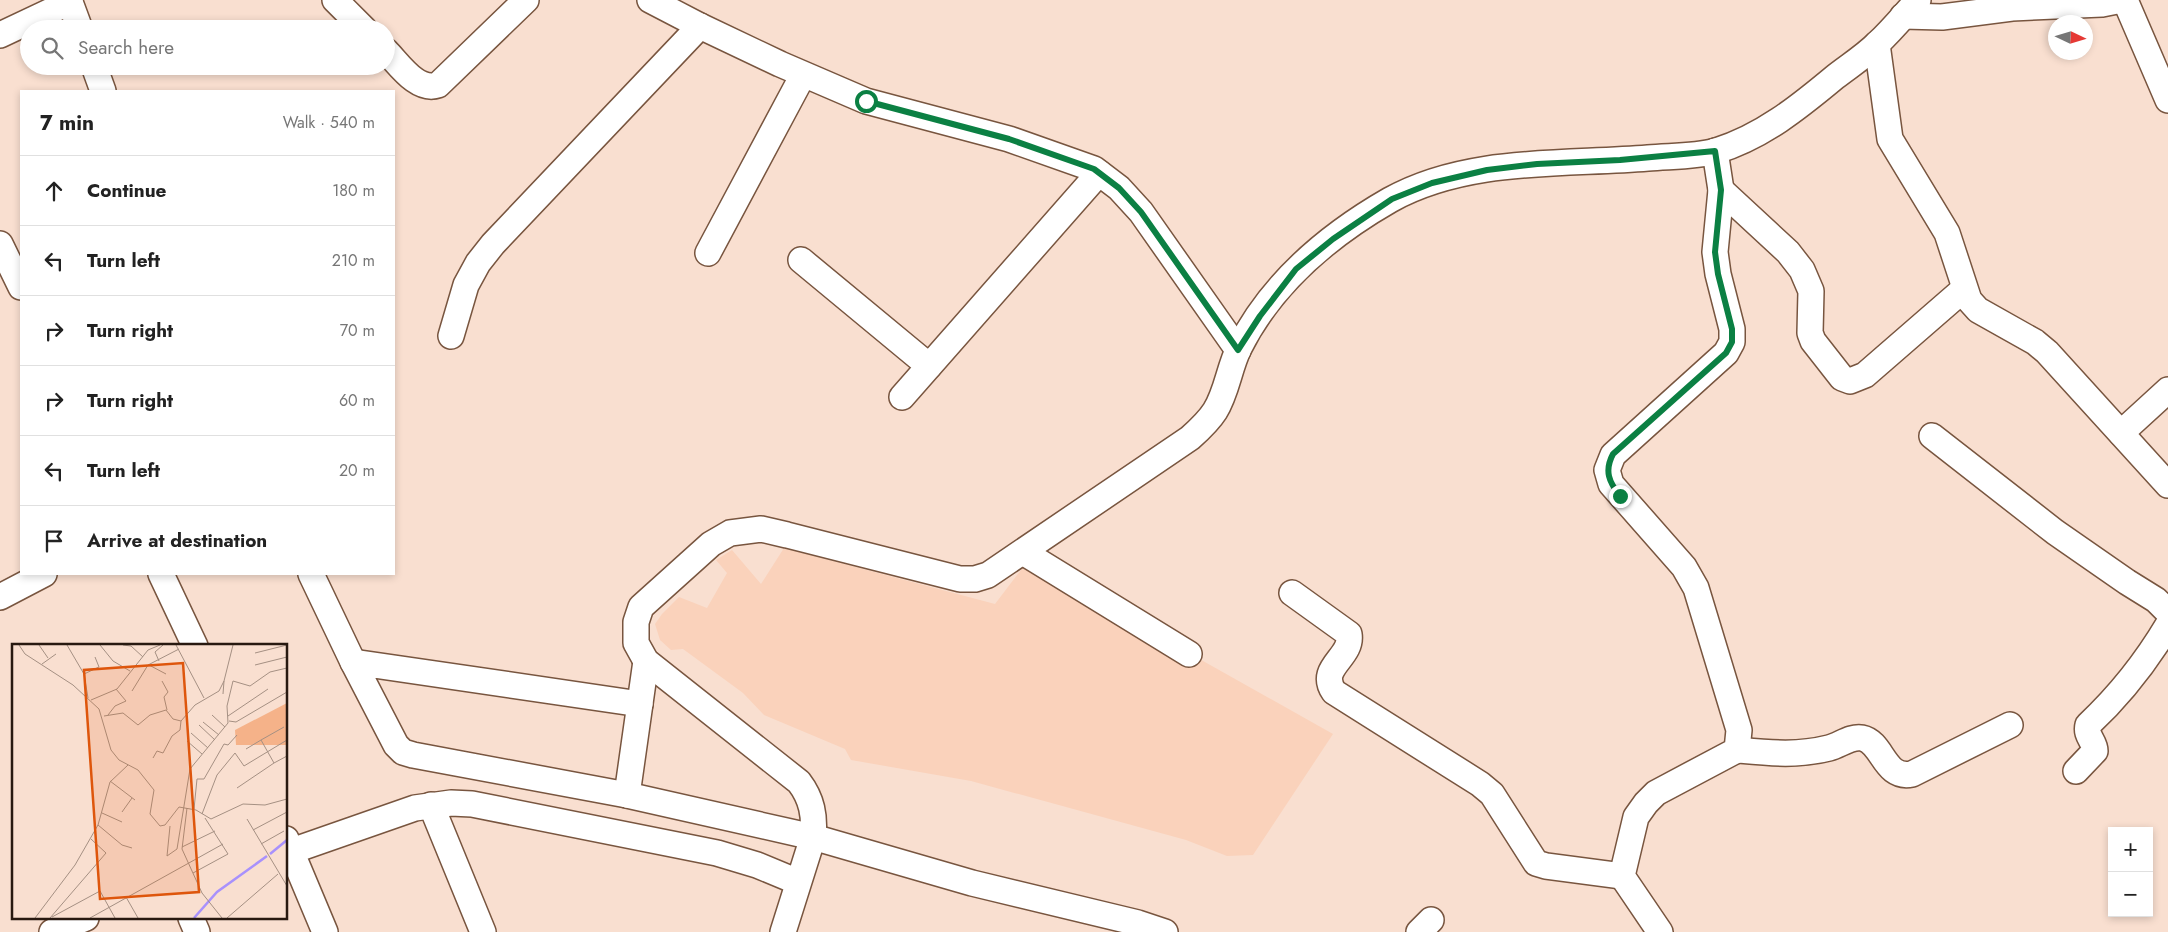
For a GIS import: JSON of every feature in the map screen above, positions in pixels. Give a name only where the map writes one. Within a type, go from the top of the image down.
[{"type":"street","points":[[335,0],[355,20]]},
{"type":"street","points":[[395,60],[420,84],[431,87],[438,85],[526,0]]},
{"type":"street","points":[[650,0],[804,75],[866,101],[1009,139],[1051,153],[1099,173],[1119,188],[1141,212],[1238,350]]},
{"type":"street","points":[[783,932],[812,842],[814,824],[812,802],[799,782],[646,661],[636,642],[636,622],[641,607],[711,544],[730,533],[761,529],[960,579],[975,579],[988,575],[1190,438],[1215,411],[1222,397],[1238,350],[1260,316],[1296,269],[1333,239],[1392,199],[1432,183],[1487,170],[1537,164],[1620,160],[1715,151],[1756,134],[1785,117],[1877,44],[1911,8],[1942,17],[2012,8],[2102,4],[2124,0],[2168,100]]},
{"type":"street","points":[[29,20],[69,1],[76,20]]},
{"type":"street","points":[[0,34],[20,24]]},
{"type":"street","points":[[451,336],[466,285],[478,263],[493,244],[700,26]]},
{"type":"street","points":[[1877,44],[1890,140],[1947,233],[1969,300],[1978,310],[2034,342],[2047,352],[2168,485]]},
{"type":"street","points":[[97,75],[103,90]]},
{"type":"street","points":[[708,253],[804,75]]},
{"type":"street","points":[[1715,151],[1721,190],[1715,252],[1718,274],[1732,329],[1732,342],[1726,353],[1613,454],[1607,470],[1611,484],[1684,566],[1696,588],[1739,730],[1737,750]]},
{"type":"street","points":[[902,397],[1099,173]]},
{"type":"street","points":[[1721,190],[1788,252],[1802,270],[1811,291],[1810,333],[1813,341],[1842,378],[1850,381],[1865,375],[1964,289]]},
{"type":"street","points":[[0,244],[20,285]]},
{"type":"street","points":[[801,260],[929,366]]},
{"type":"street","points":[[2121,433],[2168,390]]},
{"type":"street","points":[[1932,436],[2055,532],[2114,574],[2156,600],[2168,612]]},
{"type":"street","points":[[1023,552],[1188,654]]},
{"type":"street","points":[[0,597],[42,575]]},
{"type":"street","points":[[162,575],[194,644]]},
{"type":"street","points":[[310,575],[396,745],[403,752],[627,795],[972,883],[1138,923],[1165,932]]},
{"type":"street","points":[[1292,593],[1349,634],[1348,646],[1329,673],[1330,686],[1334,692],[1480,784],[1492,794],[1536,863],[1622,876]]},
{"type":"street","points":[[2076,771],[2096,751],[2088,735],[2088,725],[2111,703],[2137,673],[2168,625]]},
{"type":"street","points":[[627,795],[646,661]]},
{"type":"street","points":[[353,662],[640,704]]},
{"type":"street","points":[[1660,932],[1622,876],[1636,817],[1656,793],[1737,750],[1792,755],[1824,750],[1852,738],[1868,740],[1893,771],[1905,776],[2010,725]]},
{"type":"street","points":[[325,932],[288,848],[414,808],[432,805],[472,804],[717,853],[800,878]]},
{"type":"street","points":[[432,805],[483,932]]},
{"type":"street","points":[[52,932],[81,920]]},
{"type":"street","points":[[192,920],[197,932]]},
{"type":"shaded area","points":[[784,548],[995,604],[1027,562],[1333,734],[1253,855],[1227,856],[1186,840],[971,781],[851,760],[845,749],[764,715],[743,693],[683,649],[671,650],[660,640],[655,624],[679,597],[707,608],[727,573],[716,560],[732,550],[761,584]]},
{"type":"route","points":[[866,101],[900,112],[1009,139],[1094,169],[1119,188],[1141,212],[1238,350],[1248,332],[1296,269],[1333,239],[1392,199],[1432,183],[1459,175],[1487,170],[1537,164],[1667,157],[1715,151],[1721,190],[1715,252],[1718,274],[1732,329],[1732,342],[1726,353],[1613,454],[1607,470],[1611,484],[1620,496]]}]
